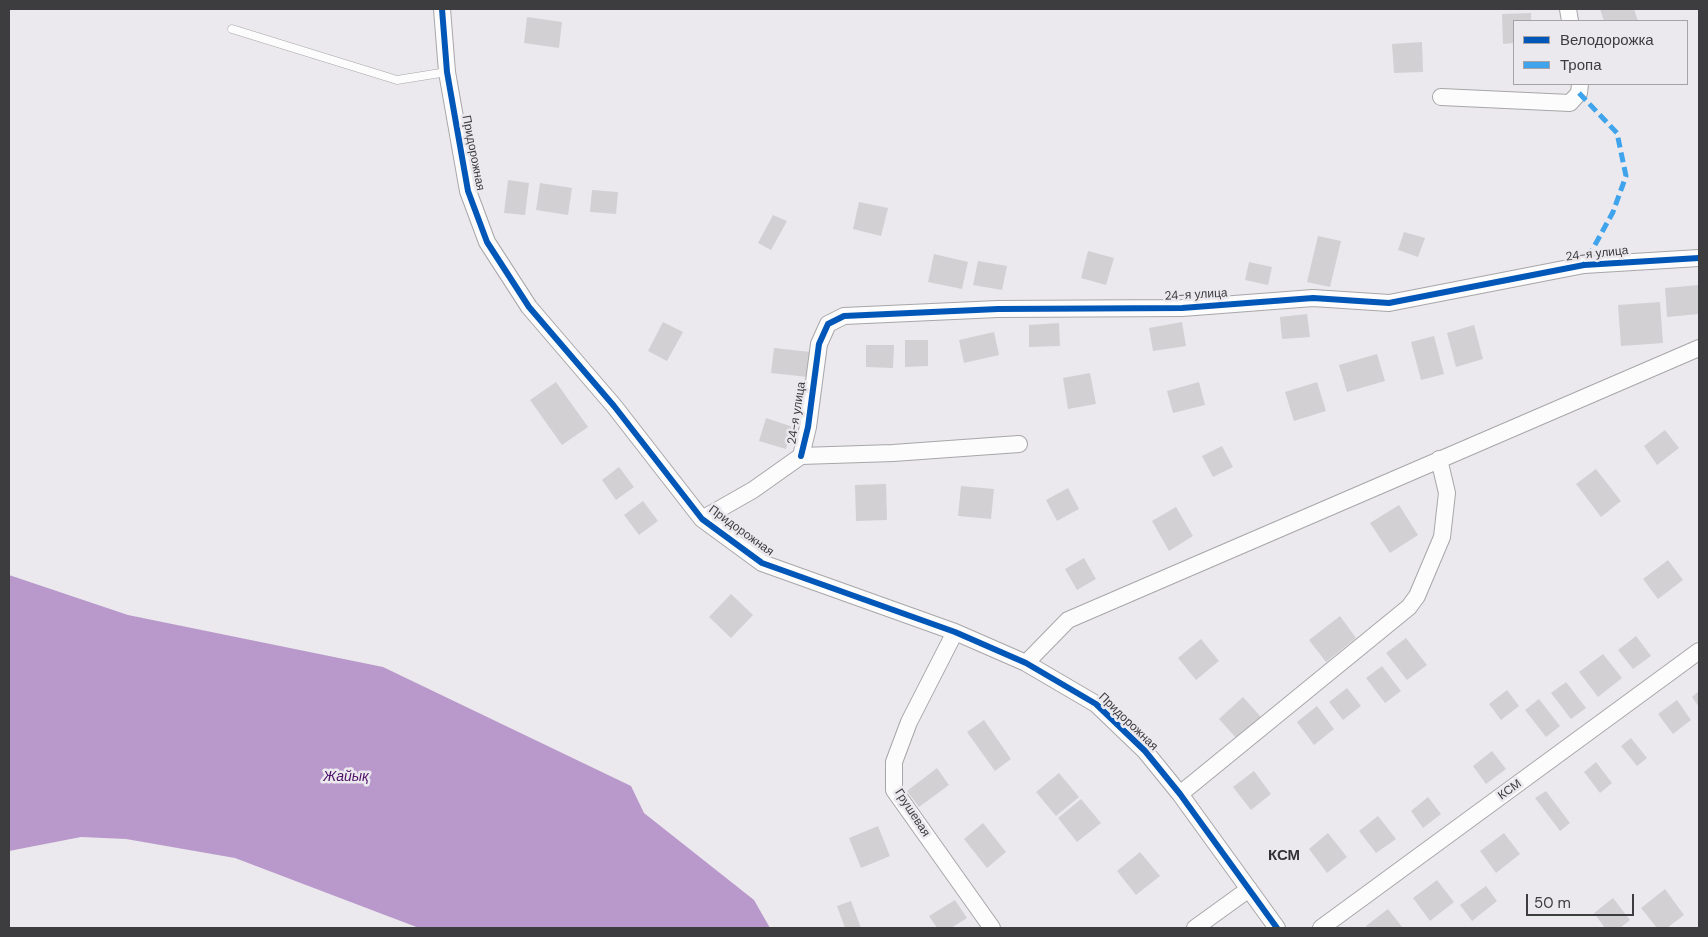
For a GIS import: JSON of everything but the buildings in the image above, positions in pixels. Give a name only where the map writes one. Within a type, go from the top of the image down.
[{"type":"street","name":"Придорожная","points":[[442,9],[447,72],[468,191],[487,242],[529,307],[614,406],[702,519],[762,563],[955,632],[1026,663],[1096,704],[1145,751],[1180,794],[1277,928]]},
{"type":"street","points":[[1441,97],[1570,103],[1579,93],[1580,85]]},
{"type":"street","name":"24-я улица","points":[[801,456],[808,427],[819,344],[828,324],[844,316],[998,309],[1182,308],[1313,298],[1389,303],[1584,265],[1699,258]]},
{"type":"street","points":[[1026,663],[1068,620],[1699,348]]},
{"type":"street","points":[[702,519],[752,490],[801,456],[893,454],[1018,444]]},
{"type":"street","points":[[1180,794],[1409,607],[1417,596],[1442,536],[1447,493],[1439,459]]},
{"type":"street","name":"Грушевая","points":[[955,632],[909,722],[894,762],[894,790],[992,928]]},
{"type":"street","name":"КСМ","points":[[1321,928],[1699,651]]},
{"type":"street","points":[[1195,928],[1249,889]]},
{"type":"lane","points":[[232,29],[397,80],[447,72]]},
{"type":"water","name":"Жайық","points":[[9,575],[128,615],[383,667],[631,786],[644,813],[754,900],[770,928],[419,928],[235,858],[126,839],[81,837],[9,851]]},
{"type":"marked path","points":[[1579,93],[1617,133],[1626,176],[1613,212],[1584,265]]},
{"type":"cycle path","points":[[442,9],[447,72],[468,191],[487,242],[529,307],[614,406],[702,519],[762,563],[955,632],[1026,663],[1096,704],[1145,751],[1180,794],[1277,928]]},
{"type":"cycle path","points":[[801,456],[808,427],[819,344],[828,324],[844,316],[998,309],[1182,308],[1313,298],[1389,303],[1584,265],[1699,258]]},
{"type":"district","name":"КСМ","points":[[1284,856]]}]
